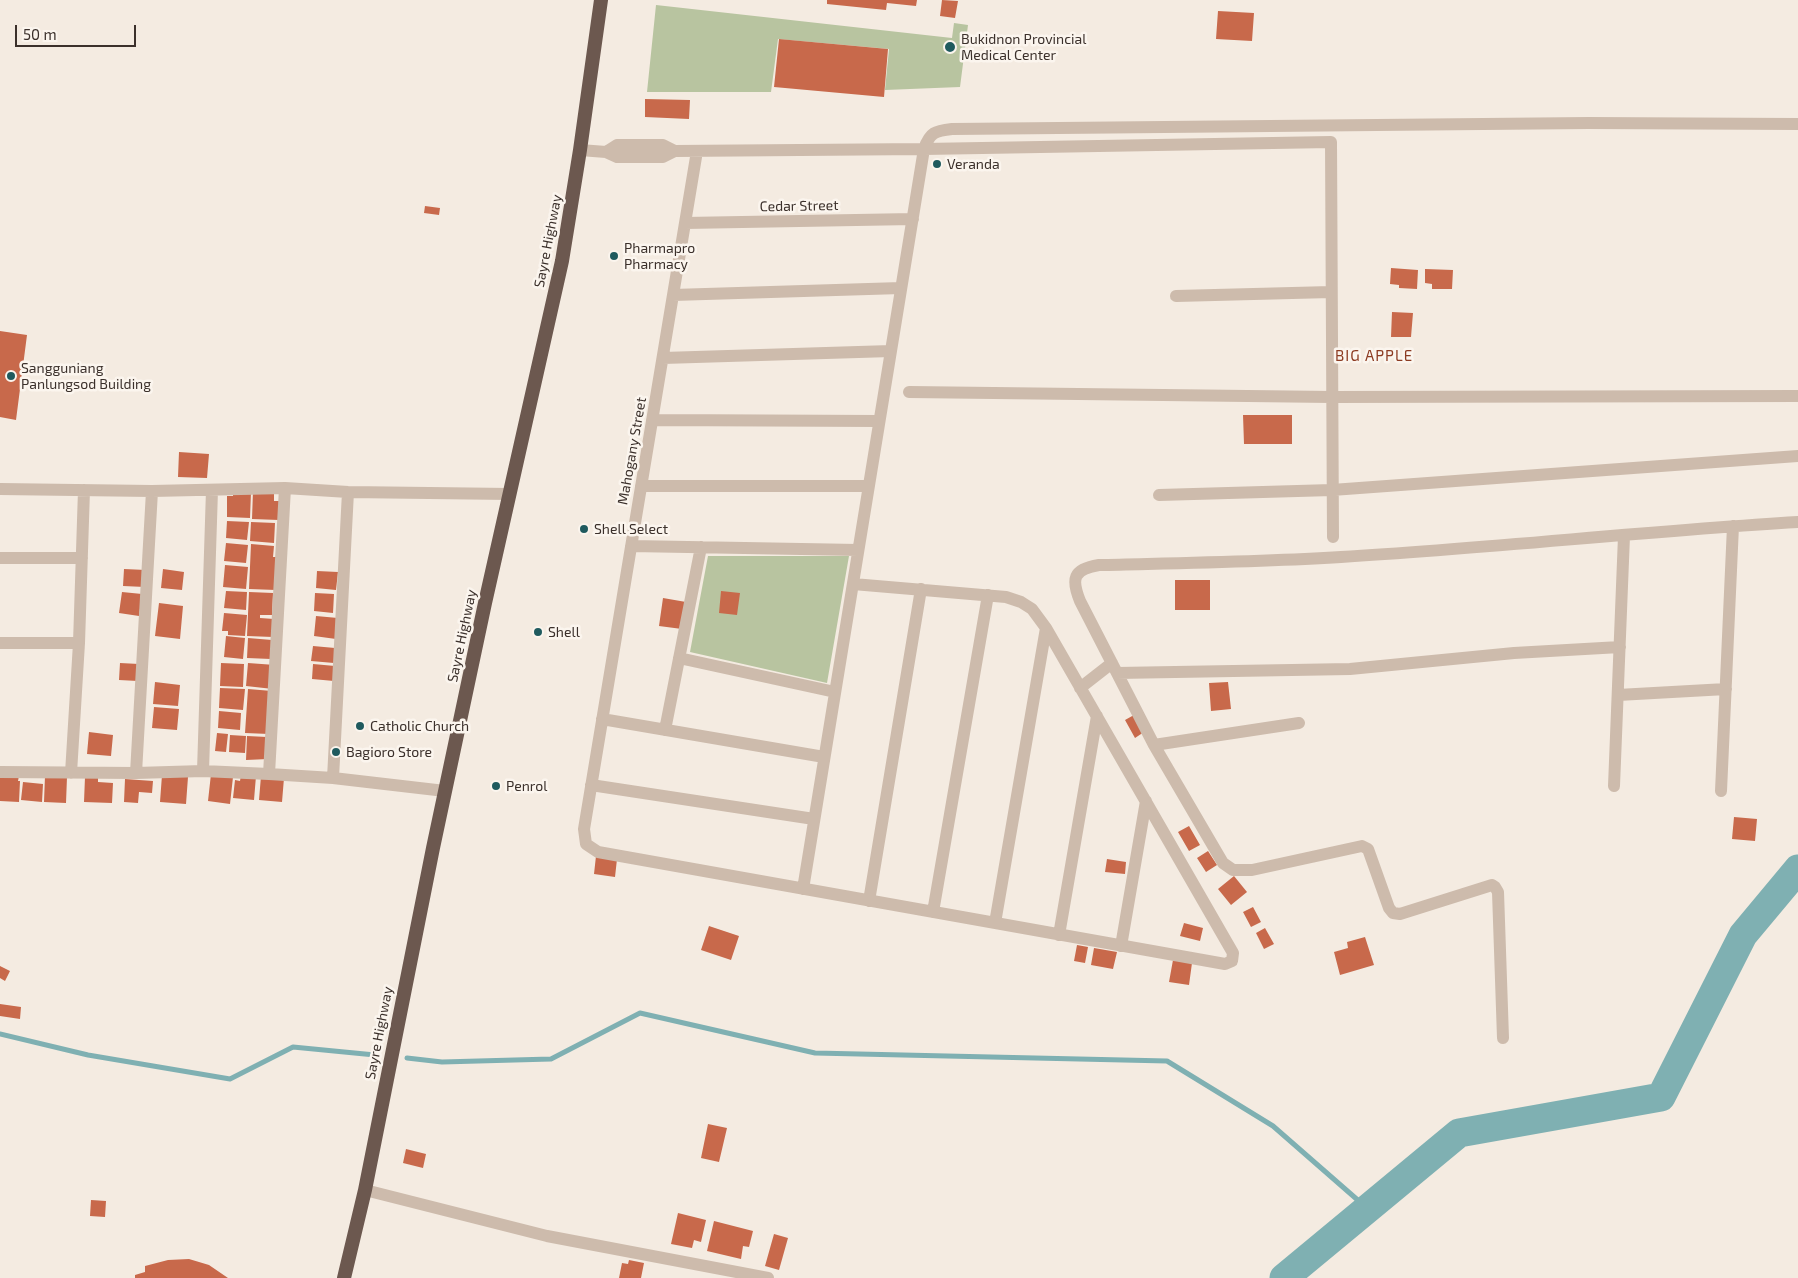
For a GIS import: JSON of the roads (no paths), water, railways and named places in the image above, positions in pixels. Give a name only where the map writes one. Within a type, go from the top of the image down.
[{"type":"highway","name":"Sayre Highway","points":[[344,1278],[365,1190],[445,791],[562,261],[601,0]]},
{"type":"street","points":[[853,584],[988,595],[1021,602],[1032,609],[1046,628],[1233,953],[1233,959],[1230,963],[1225,964],[1121,946],[803,889],[924,149],[932,134],[939,130],[952,129],[1589,123],[1798,124]]},
{"type":"street","points":[[580,150],[606,152],[617,145],[663,145],[675,151],[697,151],[1330,142],[1333,537]]},
{"type":"street","name":"Mahogany Street","points":[[697,151],[591,784],[584,829],[586,844],[598,852],[803,889]]},
{"type":"street","name":"Cedar Street","points":[[685,223],[913,219]]},
{"type":"street","points":[[673,295],[901,288]]},
{"type":"street","points":[[1176,296],[1331,292]]},
{"type":"street","points":[[663,358],[891,351]]},
{"type":"street","points":[[909,392],[1332,398],[1798,396]]},
{"type":"street","points":[[652,420],[880,421]]},
{"type":"street","points":[[1159,495],[1332,490],[1798,456]]},
{"type":"street","points":[[641,486],[869,486]]},
{"type":"street","points":[[0,489],[152,492],[285,488],[348,492],[510,494]]},
{"type":"street","points":[[269,774],[285,488]]},
{"type":"street","points":[[71,773],[84,490]]},
{"type":"street","points":[[203,771],[212,490]]},
{"type":"street","points":[[136,773],[152,492]]},
{"type":"street","points":[[333,778],[348,492]]},
{"type":"street","points":[[1504,1038],[1498,892],[1495,887],[1492,885],[1400,914],[1393,913],[1389,908],[1368,849],[1359,845],[1252,870],[1233,870],[1222,863],[1154,744],[1114,668],[1075,590],[1075,578],[1086,567],[1340,557],[1798,522]]},
{"type":"street","points":[[1722,791],[1733,526]]},
{"type":"street","points":[[1614,786],[1624,536]]},
{"type":"street","points":[[631,546],[858,550]]},
{"type":"street","points":[[665,730],[701,547]]},
{"type":"street","points":[[0,558],[82,558]]},
{"type":"street","points":[[870,901],[921,589]]},
{"type":"street","points":[[933,912],[988,595]]},
{"type":"street","points":[[995,923],[1046,628]]},
{"type":"street","points":[[0,643],[78,643]]},
{"type":"street","points":[[1080,688],[1114,668],[1350,669],[1514,653],[1620,647]]},
{"type":"street","points":[[679,658],[835,692]]},
{"type":"street","points":[[1618,695],[1726,689]]},
{"type":"street","points":[[1059,935],[1097,716]]},
{"type":"street","points":[[602,719],[824,757]]},
{"type":"street","points":[[1154,744],[1299,724]]},
{"type":"street","points":[[0,772],[136,773],[203,771],[333,778],[445,791]]},
{"type":"street","points":[[591,784],[814,819]]},
{"type":"street","points":[[1121,946],[1146,801]]},
{"type":"street","points":[[365,1190],[547,1236],[768,1278]]},
{"type":"waterway","points":[[1284,1278],[1459,1133],[1661,1097],[1743,935],[1798,869]]},
{"type":"waterway","points":[[407,1058],[442,1062],[551,1059],[640,1013],[815,1053],[1167,1061],[1273,1126],[1368,1209]]},
{"type":"waterway","points":[[0,1034],[88,1055],[230,1079],[293,1047],[375,1055]]},
{"type":"place","name":"Bukidnon Provincial Medical Center","points":[[950,47]]},
{"type":"place","name":"Veranda","points":[[937,164]]},
{"type":"place","name":"Pharmapro Pharmacy","points":[[614,256]]},
{"type":"place","name":"Sangguniang Panlungsod Building","points":[[11,376]]},
{"type":"place","name":"Shell Select","points":[[584,529]]},
{"type":"place","name":"Shell","points":[[538,632]]},
{"type":"place","name":"Catholic Church","points":[[360,726]]},
{"type":"place","name":"Bagioro Store","points":[[336,752]]},
{"type":"place","name":"Penrol","points":[[496,786]]},
{"type":"district","name":"BIG APPLE","points":[[1374,356]]}]
